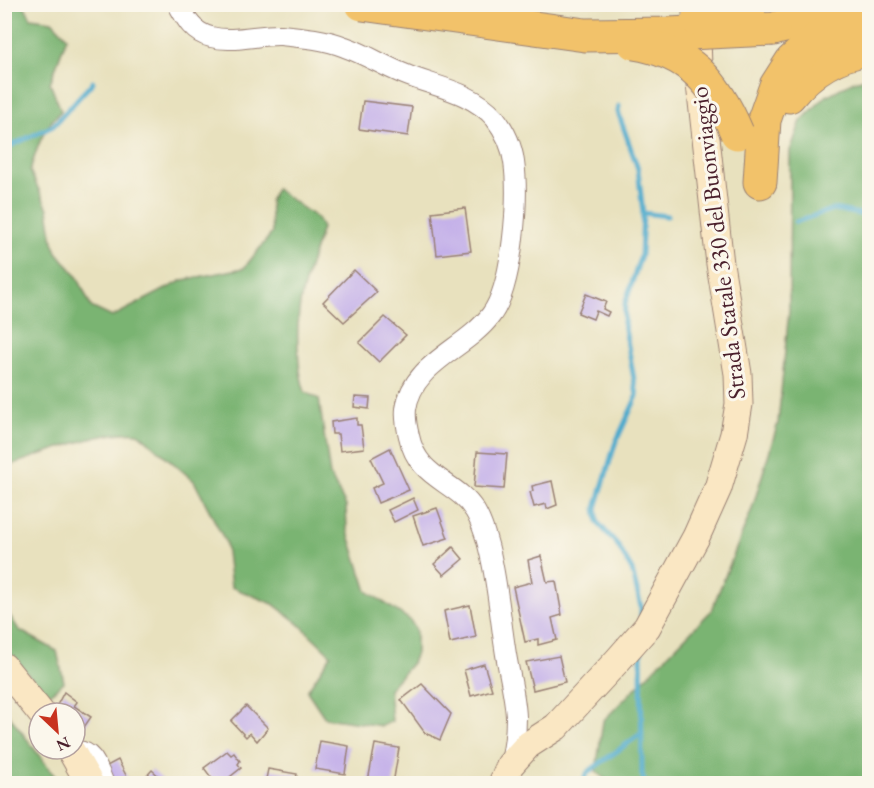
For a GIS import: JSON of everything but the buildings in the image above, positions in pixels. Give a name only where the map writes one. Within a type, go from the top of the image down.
[{"type":"highway","points":[[362,4],[585,35],[650,46],[674,55],[710,84],[725,105],[760,182]]},
{"type":"highway","points":[[445,4],[508,24]]},
{"type":"highway","points":[[585,35],[667,26],[710,18],[751,4]]},
{"type":"highway","points":[[585,35],[773,29],[866,4]]},
{"type":"highway","points":[[760,182],[764,120],[776,86],[792,61],[820,36],[870,13]]},
{"type":"highway","points":[[760,182],[775,121],[785,102],[798,85],[821,66],[834,59],[870,49]]},
{"type":"main road","name":"Strada Statale 330 del Buonviaggio","points":[[506,774],[528,745],[555,727],[647,627],[696,537],[718,488],[734,434],[739,404],[738,374],[720,264],[700,86],[696,4]]},
{"type":"main road","points":[[4,667],[31,701]]},
{"type":"main road","points":[[77,761],[90,783]]},
{"type":"street","name":"Strada Statale 330 del Buonviaggio","points":[[178,4],[191,27],[211,37],[278,35],[344,46],[405,75],[464,95],[494,117],[510,144],[516,183],[515,208],[509,262],[501,297],[491,315],[469,337],[425,370],[412,390],[406,410],[411,446],[420,462],[430,474],[464,498],[475,510],[488,543],[516,717],[513,754],[506,774]]},
{"type":"street","points":[[87,754],[104,783]]},
{"type":"green space","points":[[4,5],[24,5],[31,18],[52,21],[67,37],[50,83],[61,111],[41,138],[30,171],[48,209],[53,242],[57,252],[78,278],[91,307],[112,317],[183,280],[244,268],[272,233],[270,199],[276,189],[317,218],[322,228],[300,304],[298,349],[300,372],[305,392],[319,399],[330,475],[346,506],[347,529],[367,591],[410,620],[416,630],[416,653],[412,663],[389,689],[392,721],[382,726],[325,718],[307,691],[331,655],[299,624],[273,604],[231,587],[226,543],[194,481],[138,433],[90,439],[5,467]]},
{"type":"green space","points":[[869,77],[869,783],[609,783],[596,771],[603,721],[711,611],[752,509],[778,423],[789,310],[790,151],[801,121],[826,96],[854,81]]},
{"type":"green space","points":[[4,607],[19,630],[57,651],[64,682],[47,696],[5,648]]},
{"type":"green space","points":[[5,710],[27,739],[27,761],[43,761],[60,783],[5,783]]},
{"type":"waterway","points":[[4,149],[53,126],[93,82]]},
{"type":"waterway","points":[[619,106],[618,112],[638,169],[643,213],[641,255],[625,304],[624,323],[637,396],[615,444],[596,508],[598,523],[617,544],[632,570],[641,616]]},
{"type":"waterway","points":[[796,222],[833,209],[870,216]]},
{"type":"waterway","points":[[643,213],[667,216]]},
{"type":"waterway","points":[[641,650],[642,774],[645,784]]},
{"type":"waterway","points":[[581,784],[588,772],[642,733]]}]
